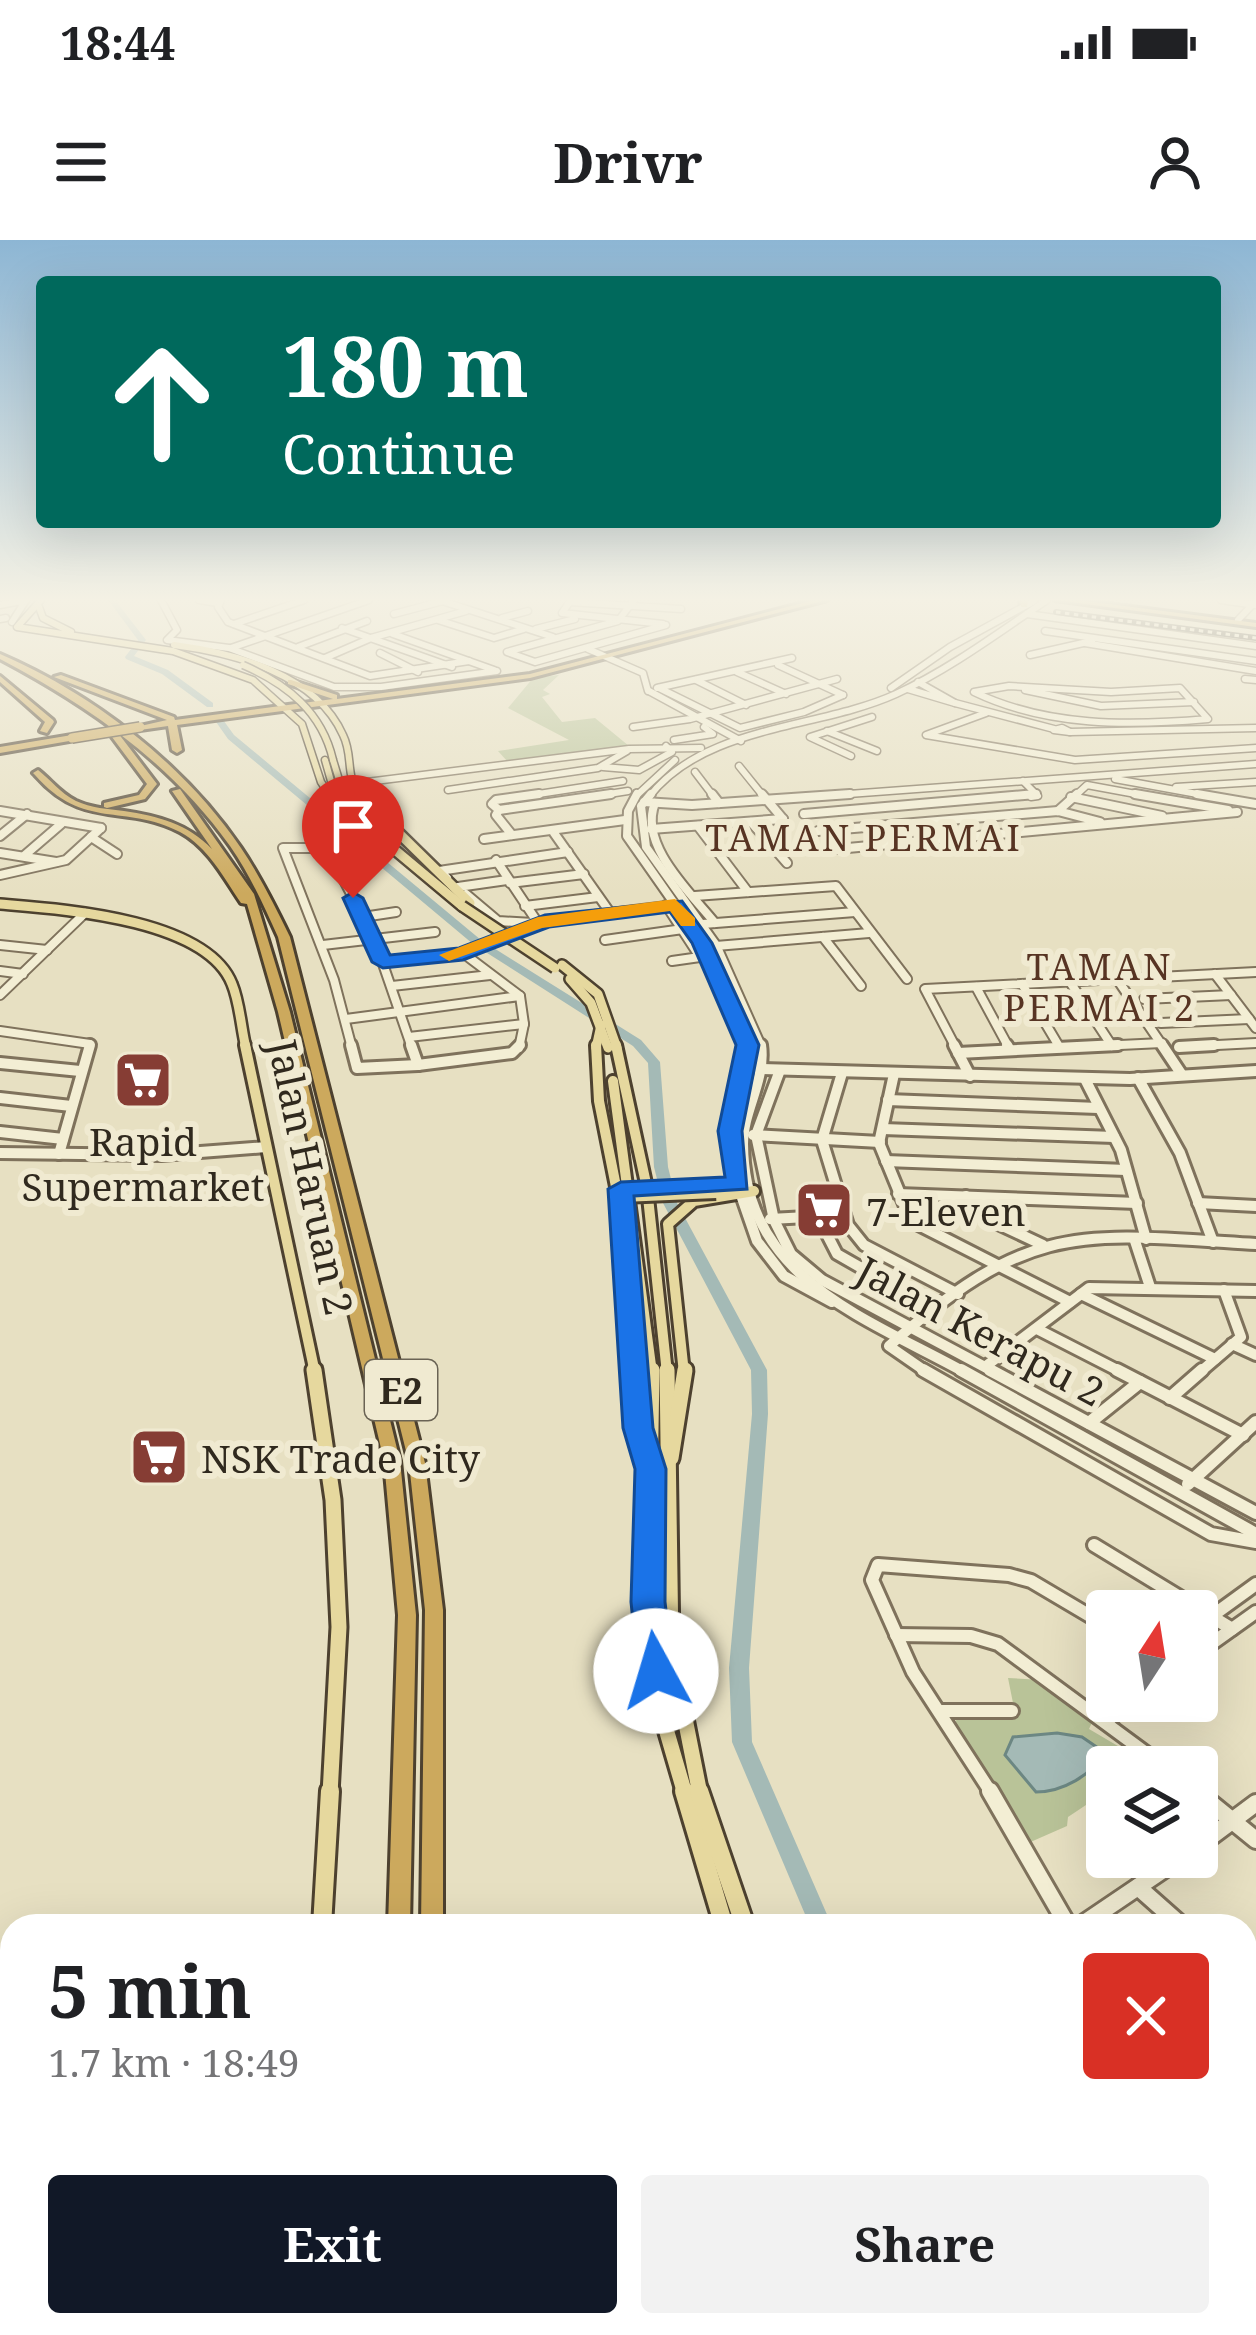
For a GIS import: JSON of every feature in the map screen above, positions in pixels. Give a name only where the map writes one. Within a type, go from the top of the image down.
[{"type":"highway","points":[[0,747],[44,731],[50,722],[25,698]]},
{"type":"highway","name":"E2","points":[[60,698],[116,735],[195,812],[244,881],[254,913],[370,1356],[392,1461],[406,1615],[399,1914]]},
{"type":"highway","name":"E2","points":[[76,698],[126,732],[200,800],[249,863],[284,937],[417,1463],[434,1610],[432,1914]]},
{"type":"highway","points":[[108,698],[172,720]]},
{"type":"highway","points":[[240,711],[270,698]]},
{"type":"highway","points":[[0,747],[350,698]]},
{"type":"highway","points":[[147,712],[214,714]]},
{"type":"highway","points":[[177,747],[185,726],[214,714]]},
{"type":"highway","points":[[172,720],[177,747],[200,800]]},
{"type":"highway","points":[[0,747],[40,768],[62,794],[78,802],[110,805],[151,789],[150,777],[116,735]]},
{"type":"highway","points":[[0,747],[71,737]]},
{"type":"highway","points":[[40,768],[37,749],[59,740]]},
{"type":"highway","points":[[23,746],[64,802],[141,816],[186,831],[204,845],[254,913]]},
{"type":"main road","points":[[277,698],[312,741],[316,774],[326,792],[380,839],[432,870],[497,924],[583,980],[606,1010],[652,1348],[648,1602],[659,1705],[720,1914]]},
{"type":"main road","points":[[287,698],[320,739],[345,790],[408,856]]},
{"type":"main road","points":[[310,698],[346,740],[355,788],[408,856]]},
{"type":"main road","points":[[329,760],[328,782],[408,856],[494,931],[578,986],[610,1043],[659,1281],[669,1467],[668,1611],[677,1694],[701,1798],[742,1914]]},
{"type":"main road","name":"Jalan Haruan 2","points":[[0,904],[85,913],[155,932],[219,965],[231,980],[311,1349],[333,1500],[339,1627],[323,1914]]},
{"type":"main road","points":[[601,1024],[595,1038],[596,1091],[621,1193],[639,1436],[650,1469]]},
{"type":"main road","points":[[621,1193],[746,1187]]},
{"type":"main road","points":[[669,1467],[684,1398],[686,1344],[666,1230],[680,1208],[715,1190]]},
{"type":"street","points":[[669,698],[741,738]]},
{"type":"street","points":[[673,698],[701,717],[740,728],[820,715],[866,698]]},
{"type":"street","points":[[732,698],[746,705]]},
{"type":"street","points":[[807,714],[773,698],[701,717],[633,727],[647,745],[701,748],[866,711]]},
{"type":"street","points":[[839,698],[674,769],[644,802],[638,821],[646,850],[703,924],[757,1034],[760,1069],[746,1187],[767,1218],[788,1268],[847,1307],[1181,1490],[1256,1538]]},
{"type":"street","points":[[851,756],[810,738],[889,698]]},
{"type":"street","points":[[926,698],[975,717]]},
{"type":"street","points":[[938,698],[1060,732],[1142,734],[1256,728]]},
{"type":"street","points":[[946,698],[955,703]]},
{"type":"street","points":[[995,698],[1073,719],[1208,719],[1188,698]]},
{"type":"street","points":[[1064,698],[1101,706],[1194,702]]},
{"type":"street","points":[[986,713],[926,735],[1075,760],[1256,748]]},
{"type":"street","points":[[355,788],[713,734],[701,717]]},
{"type":"street","points":[[1060,732],[1073,719]]},
{"type":"street","points":[[826,731],[877,751]]},
{"type":"street","points":[[603,767],[618,773],[644,771],[672,752],[666,746]]},
{"type":"street","points":[[672,961],[700,957],[632,847],[625,820],[641,787],[701,748]]},
{"type":"street","points":[[448,790],[603,767],[629,749]]},
{"type":"street","points":[[644,802],[719,803],[1256,764]]},
{"type":"street","points":[[651,829],[783,819],[739,766]]},
{"type":"street","points":[[1232,766],[1254,783]]},
{"type":"street","points":[[695,772],[719,803]]},
{"type":"street","points":[[1100,776],[1254,804]]},
{"type":"street","points":[[804,814],[1038,796],[1023,781]]},
{"type":"street","points":[[1161,788],[1254,783]]},
{"type":"street","points":[[837,849],[1237,812],[1090,784],[1058,811]]},
{"type":"street","points":[[1227,784],[1254,804]]},
{"type":"street","points":[[512,835],[496,815],[499,810],[625,786]]},
{"type":"street","points":[[877,791],[921,841]]},
{"type":"street","points":[[1071,797],[1171,819]]},
{"type":"street","points":[[655,803],[651,829],[661,854],[715,923]]},
{"type":"street","points":[[0,811],[101,828],[56,862],[5,875],[0,888]]},
{"type":"street","points":[[818,831],[1058,811],[1109,824]]},
{"type":"street","points":[[2,834],[28,814]]},
{"type":"street","points":[[484,838],[625,820]]},
{"type":"street","points":[[751,822],[787,863]]},
{"type":"street","points":[[25,855],[61,824]]},
{"type":"street","points":[[698,826],[748,892]]},
{"type":"street","points":[[554,832],[609,911]]},
{"type":"street","points":[[91,837],[117,854]]},
{"type":"street","points":[[418,1065],[374,938],[327,848],[297,845],[282,851],[322,945],[362,1071],[418,1065],[519,1050],[524,1024],[520,996],[468,951]]},
{"type":"street","points":[[568,852],[440,871],[498,921],[538,923],[670,905]]},
{"type":"street","points":[[0,853],[56,862]]},
{"type":"street","points":[[496,860],[538,923]]},
{"type":"street","points":[[458,887],[584,874]]},
{"type":"street","points":[[695,896],[836,886],[908,979]]},
{"type":"street","points":[[525,906],[598,897]]},
{"type":"street","points":[[670,905],[702,943],[760,1069]]},
{"type":"street","points":[[362,916],[396,912]]},
{"type":"street","points":[[703,924],[855,912]]},
{"type":"street","points":[[0,995],[85,913]]},
{"type":"street","points":[[383,962],[468,951],[538,923]]},
{"type":"street","points":[[605,940],[683,928]]},
{"type":"street","points":[[322,945],[435,932]]},
{"type":"street","points":[[716,946],[869,933]]},
{"type":"street","points":[[823,937],[862,986]]},
{"type":"street","points":[[0,945],[47,950]]},
{"type":"street","points":[[0,971],[23,974]]},
{"type":"street","points":[[970,1076],[925,989],[1256,972]]},
{"type":"street","points":[[1214,974],[1252,1024]]},
{"type":"street","points":[[392,986],[491,975]]},
{"type":"street","points":[[1117,979],[1182,1076]]},
{"type":"street","points":[[1070,982],[1112,1046]]},
{"type":"street","points":[[1022,984],[1060,1048]]},
{"type":"street","points":[[976,987],[1010,1051]]},
{"type":"street","points":[[1144,998],[1231,995]]},
{"type":"street","points":[[346,1019],[520,996]]},
{"type":"street","points":[[1161,1023],[1252,1024]]},
{"type":"street","points":[[409,1037],[524,1024]]},
{"type":"street","points":[[0,1031],[88,1042],[59,1154]]},
{"type":"street","points":[[958,1053],[1162,1043]]},
{"type":"street","points":[[1179,1047],[1256,1043]]},
{"type":"street","points":[[747,1045],[730,1131],[771,1264],[799,1287],[847,1307]]},
{"type":"street","points":[[0,1063],[80,1071]]},
{"type":"street","points":[[760,1069],[1085,1078],[1256,1071]]},
{"type":"street","points":[[736,1097],[760,1069]]},
{"type":"street","points":[[750,1134],[780,1070]]},
{"type":"street","points":[[842,1073],[822,1140],[845,1215],[864,1245],[958,1294]]},
{"type":"street","points":[[894,1074],[881,1136],[898,1194],[914,1224],[996,1266],[1216,1359]]},
{"type":"street","points":[[1085,1078],[1114,1137],[1137,1203],[1150,1287]]},
{"type":"street","points":[[1138,1078],[1180,1153],[1213,1242]]},
{"type":"street","points":[[0,1098],[71,1106]]},
{"type":"street","points":[[888,1100],[1098,1108]]},
{"type":"street","points":[[0,1132],[63,1139]]},
{"type":"street","points":[[750,1134],[822,1140],[1114,1137]]},
{"type":"street","name":"Jalan Kerapu 2","points":[[750,1134],[767,1218],[790,1254],[823,1280],[1256,1513]]},
{"type":"street","points":[[0,1153],[175,1155],[266,1147]]},
{"type":"street","points":[[886,1161],[1126,1170]]},
{"type":"street","points":[[898,1194],[1137,1203]]},
{"type":"street","points":[[966,1196],[979,1215],[1043,1245]]},
{"type":"street","points":[[1198,1203],[1256,1206]]},
{"type":"street","points":[[767,1218],[845,1215]]},
{"type":"street","points":[[818,1216],[837,1254],[892,1286]]},
{"type":"street","points":[[1256,1244],[1140,1239],[1043,1245],[996,1266],[889,1346],[891,1352],[1211,1534],[1256,1538]]},
{"type":"street","points":[[986,1366],[1076,1298],[1114,1286],[1256,1291]]},
{"type":"street","points":[[1170,1399],[1241,1337],[1224,1290]]},
{"type":"street","points":[[1037,1329],[1243,1435]]},
{"type":"street","points":[[1232,1344],[1256,1355]]},
{"type":"street","points":[[1089,1423],[1140,1382]]},
{"type":"street","points":[[1181,1490],[1256,1423]]},
{"type":"street","points":[[1211,1534],[1228,1532],[1222,1514]]},
{"type":"street","points":[[1094,1545],[1169,1590]]},
{"type":"street","points":[[1062,1914],[1035,1861],[939,1711],[896,1635],[872,1580],[878,1565],[1009,1575],[1031,1581],[1086,1614]]},
{"type":"street","points":[[1218,1612],[1256,1584]]},
{"type":"street","points":[[1218,1639],[1256,1612]]},
{"type":"street","points":[[1218,1620],[1232,1629]]},
{"type":"street","points":[[896,1635],[971,1636],[998,1644],[1086,1706]]},
{"type":"street","points":[[939,1711],[958,1706],[1012,1711]]},
{"type":"street","points":[[1108,1722],[1139,1746]]},
{"type":"street","points":[[1218,1830],[1256,1803]]},
{"type":"street","points":[[1218,1809],[1256,1840]]},
{"type":"street","points":[[1097,1914],[1150,1878]]},
{"type":"street","points":[[1138,1886],[1169,1914]]},
{"type":"green space","points":[[517,698],[543,698],[562,722],[595,718],[629,746],[507,761],[498,751],[569,740],[508,708]]},
{"type":"green space","points":[[1008,1678],[1043,1680],[1086,1712],[1086,1722],[1092,1722],[1089,1729],[1118,1746],[1086,1746],[1086,1805],[1068,1817],[1067,1826],[1026,1844],[955,1729],[957,1715],[1016,1718]]},
{"type":"water","points":[[1057,1733],[1082,1737],[1095,1746],[1086,1746],[1086,1773],[1076,1781],[1036,1792],[1005,1755],[1013,1737]]},
{"type":"waterway","points":[[200,698],[210,705]]},
{"type":"waterway","points":[[218,719],[231,737],[477,942],[637,1043],[654,1062],[661,1167],[670,1203],[759,1370],[760,1414],[739,1668],[742,1742],[816,1914]]},
{"type":"slow traffic","points":[[449,955],[538,923],[609,911],[675,905],[688,922]]},
{"type":"place","name":"Rapid Supermarket","points":[[143,1080]]},
{"type":"place","name":"7-Eleven","points":[[824,1210]]},
{"type":"place","name":"NSK Trade City","points":[[159,1457]]},
{"type":"district","name":"TAMAN PERMAI","points":[[864,837]]},
{"type":"district","name":"TAMAN PERMAI 2","points":[[1100,986]]},
{"type":"route","points":[[353,898],[383,962],[463,953],[545,921],[675,905],[702,943],[747,1045],[730,1131],[738,1184],[621,1189],[638,1428],[650,1469],[648,1602],[656,1671]]}]
